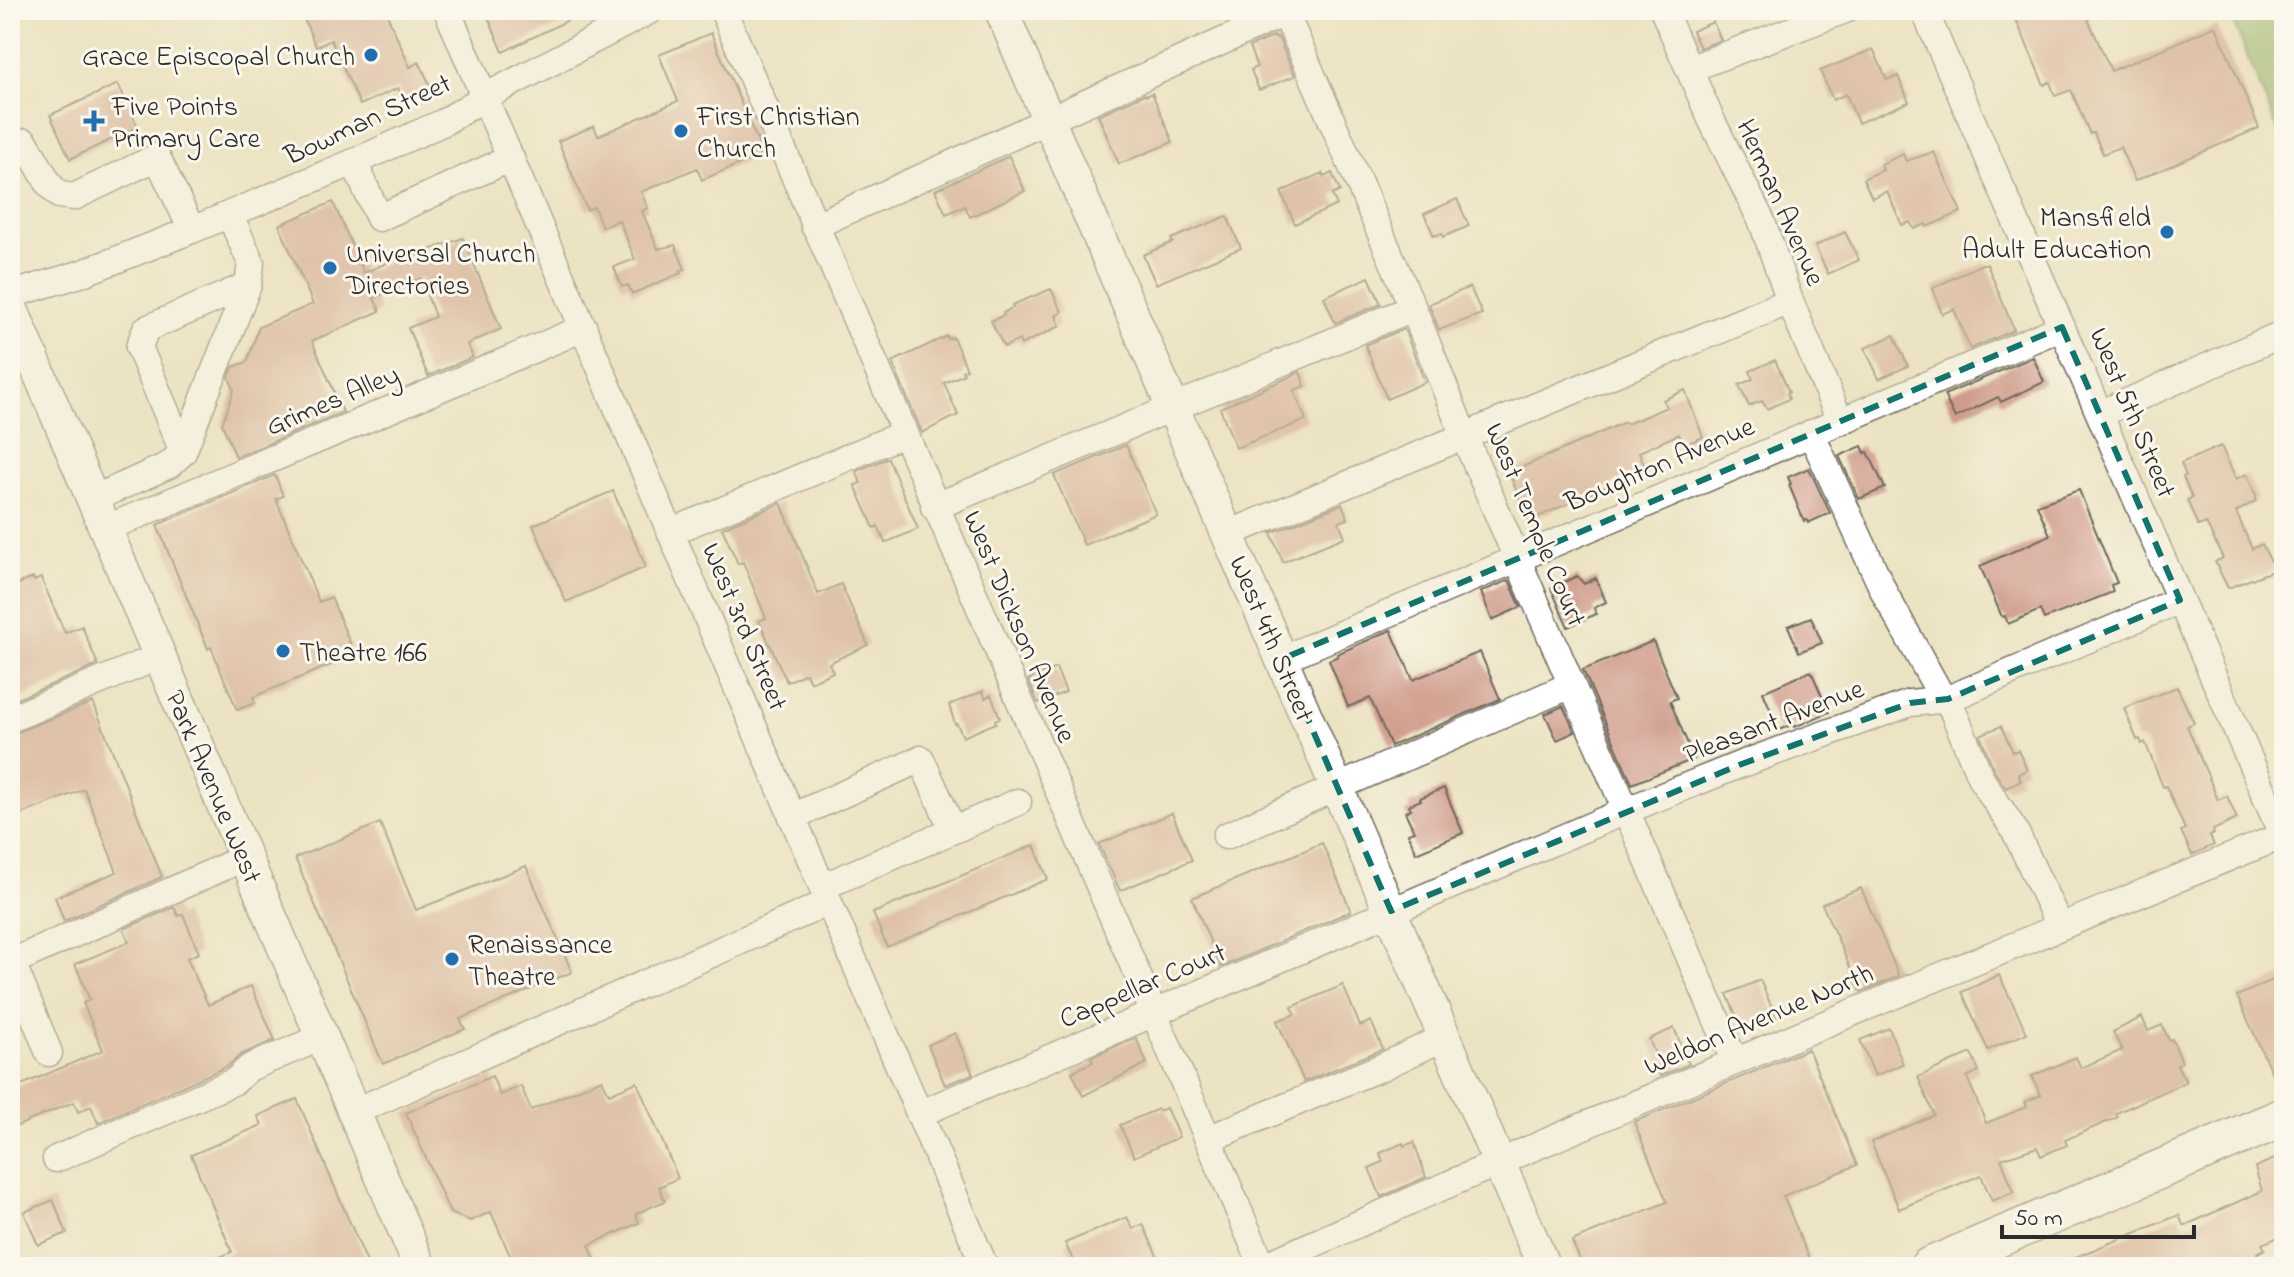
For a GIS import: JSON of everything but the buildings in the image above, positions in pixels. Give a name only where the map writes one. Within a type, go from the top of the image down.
[{"type":"highway","points":[[1929,1267],[2284,1117]]},
{"type":"main road","name":"West 4th Street","points":[[1001,10],[1544,1267]]},
{"type":"main road","name":"Park Avenue West","points":[[10,305],[420,1267]]},
{"type":"street","name":"West 3rd Street","points":[[447,10],[919,1114],[976,1264]]},
{"type":"street","name":"Bowman Street","points":[[10,295],[80,274],[230,215],[444,122],[485,97],[651,10]]},
{"type":"street","name":"West Dickson Avenue","points":[[723,10],[1262,1267]]},
{"type":"street","name":"Herman Avenue","points":[[1663,10],[1762,222],[1790,301],[1840,421]]},
{"type":"street","points":[[1689,69],[1845,10]]},
{"type":"street","name":"West 5th Street","points":[[1924,10],[2283,837]]},
{"type":"street","points":[[814,226],[1284,11]]},
{"type":"street","name":"West Temple Court","points":[[1284,11],[1735,1062]]},
{"type":"street","points":[[10,147],[25,142],[49,184],[59,195],[74,197],[157,157],[192,230]]},
{"type":"street","points":[[354,162],[379,218],[511,158]]},
{"type":"street","points":[[93,499],[169,465],[183,452],[248,285],[251,263],[230,215]]},
{"type":"street","points":[[183,452],[139,347],[146,329],[248,285]]},
{"type":"street","points":[[1228,534],[1790,301]]},
{"type":"street","points":[[934,507],[1413,308]]},
{"type":"street","name":"Boughton Avenue","points":[[1282,659],[2062,327]]},
{"type":"street","name":"Grimes Alley","points":[[105,529],[584,328]]},
{"type":"street","points":[[2100,414],[2284,333]]},
{"type":"street","points":[[1811,433],[1886,596],[1945,699],[1981,779],[2015,831],[2060,927]]},
{"type":"street","points":[[671,532],[903,434]]},
{"type":"street","name":"Pleasant Avenue","points":[[1391,911],[1739,765],[1910,703],[1945,699],[2180,600]]},
{"type":"street","points":[[10,719],[160,656]]},
{"type":"street","points":[[1226,836],[1571,685]]},
{"type":"street","points":[[792,817],[921,759],[953,830]]},
{"type":"street","points":[[354,1112],[1018,802]]},
{"type":"street","name":"Weldon Avenue North","points":[[1262,1267],[1341,1230],[1735,1062],[2283,837]]},
{"type":"street","points":[[49,1053],[12,962],[246,857]]},
{"type":"street","name":"Cappellar Court","points":[[919,1114],[1391,911]]},
{"type":"street","points":[[56,1159],[235,1081],[249,1068],[322,1037]]},
{"type":"street","points":[[1208,1139],[1445,1037]]},
{"type":"highlighted area","points":[[2062,327],[2180,600],[1948,699],[1910,703],[1739,765],[1391,911],[1282,659]]},
{"type":"green space","points":[[2228,10],[2284,10],[2284,145]]},
{"type":"place","name":"Grace Episcopal Church","points":[[371,55]]},
{"type":"place","name":"Five Points Primary Care","points":[[94,121]]},
{"type":"place","name":"First Christian Church","points":[[681,131]]},
{"type":"place","name":"Mansfield Adult Education","points":[[2167,232]]},
{"type":"place","name":"Universal Church Directories","points":[[330,268]]},
{"type":"place","name":"Theatre 166","points":[[283,651]]},
{"type":"place","name":"Renaissance Theatre","points":[[452,959]]}]
